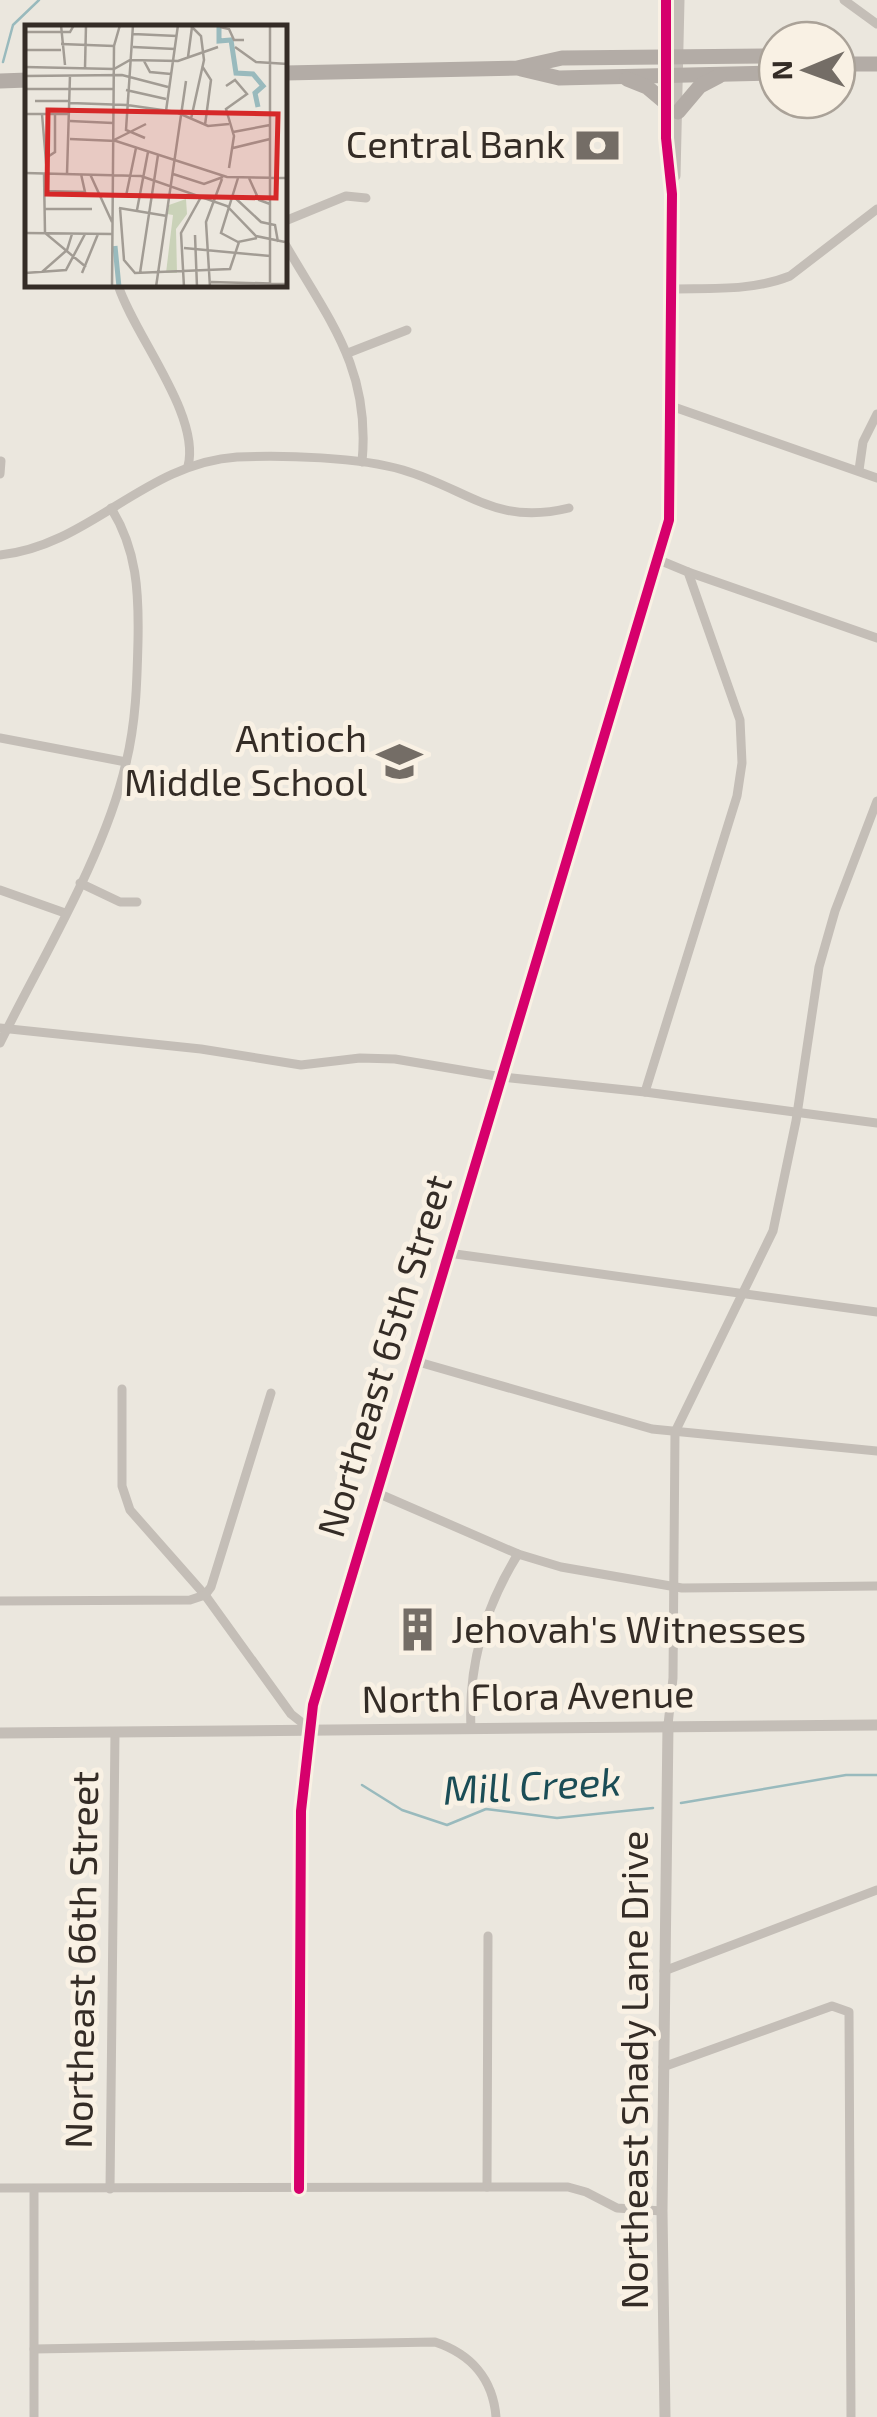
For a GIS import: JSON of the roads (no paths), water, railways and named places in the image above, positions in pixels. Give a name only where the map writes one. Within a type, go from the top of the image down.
[{"type":"main road","points":[[288,73],[517,68],[562,58],[757,56]]},
{"type":"main road","points":[[517,68],[559,78],[757,73]]},
{"type":"main road","points":[[618,76],[648,87],[672,108],[714,77],[732,74]]},
{"type":"main road","points":[[0,81],[25,80]]},
{"type":"street","points":[[666,0],[673,56]]},
{"type":"street","points":[[673,56],[679,0]]},
{"type":"street","points":[[844,0],[877,24]]},
{"type":"street","name":"Northeast 65th Street","points":[[299,2189],[300,1811],[313,1705],[669,520],[672,194],[666,138],[672,108],[673,56]]},
{"type":"street","points":[[288,220],[346,196],[366,198]]},
{"type":"street","points":[[672,289],[748,286],[790,276],[877,208]]},
{"type":"street","points":[[288,249],[348,353],[364,410],[362,462]]},
{"type":"street","points":[[119,288],[179,410],[190,458],[188,466]]},
{"type":"street","points":[[348,353],[407,330]]},
{"type":"street","points":[[671,406],[877,478]]},
{"type":"street","points":[[859,470],[864,442],[877,414]]},
{"type":"street","points":[[0,555],[57,539],[162,477],[188,466],[234,458],[362,462],[406,471],[485,506],[546,514],[569,508]]},
{"type":"street","points":[[0,474],[1,460]]},
{"type":"street","points":[[0,1043],[105,828],[126,762],[136,699],[136,568],[128,538],[111,508]]},
{"type":"street","points":[[659,560],[877,638]]},
{"type":"street","points":[[646,1092],[736,796],[742,762],[740,720],[688,572]]},
{"type":"street","points":[[0,738],[126,762]]},
{"type":"street","name":"Northeast Shady Lane Drive","points":[[665,2417],[664,1971],[676,1432],[772,1230],[798,1113],[819,966],[835,911],[877,801]]},
{"type":"street","points":[[80,883],[120,902],[137,902]]},
{"type":"street","points":[[0,890],[65,913]]},
{"type":"street","points":[[4,1028],[178,1046],[301,1065],[378,1058],[877,1123]]},
{"type":"street","points":[[448,1253],[877,1312]]},
{"type":"street","points":[[415,1361],[652,1429],[877,1452]]},
{"type":"street","points":[[122,1389],[122,1486],[127,1504],[205,1595],[292,1714],[310,1729]]},
{"type":"street","points":[[0,1601],[190,1600],[205,1595],[211,1587],[270,1393]]},
{"type":"street","points":[[375,1492],[518,1554],[561,1567],[675,1588],[877,1586]]},
{"type":"street","points":[[471,1728],[469,1693],[479,1641],[498,1591],[518,1554]]},
{"type":"street","name":"North Flora Avenue","points":[[0,1733],[877,1724]]},
{"type":"street","name":"Northeast 66th Street","points":[[110,2189],[115,1732]]},
{"type":"street","points":[[664,1971],[877,1890]]},
{"type":"street","points":[[487,2187],[488,1936]]},
{"type":"street","points":[[663,2067],[832,2006],[849,2012],[851,2417]]},
{"type":"street","points":[[0,2188],[568,2186],[627,2211],[662,2211]]},
{"type":"street","points":[[34,2188],[34,2417]]},
{"type":"street","points":[[34,2349],[435,2342],[460,2352],[476,2366],[490,2390],[496,2417]]},
{"type":"waterway","points":[[3,62],[13,25],[39,0]]},
{"type":"waterway","name":"Mill Creek","points":[[681,1803],[846,1775],[877,1775]]},
{"type":"waterway","name":"Mill Creek","points":[[362,1785],[402,1810],[447,1825],[486,1809],[557,1818],[653,1808]]},
{"type":"place","name":"Central Bank","points":[[598,145]]},
{"type":"place","name":"Antioch Middle School","points":[[400,761]]},
{"type":"place","name":"Jehovah's Witnesses","points":[[418,1630]]}]
